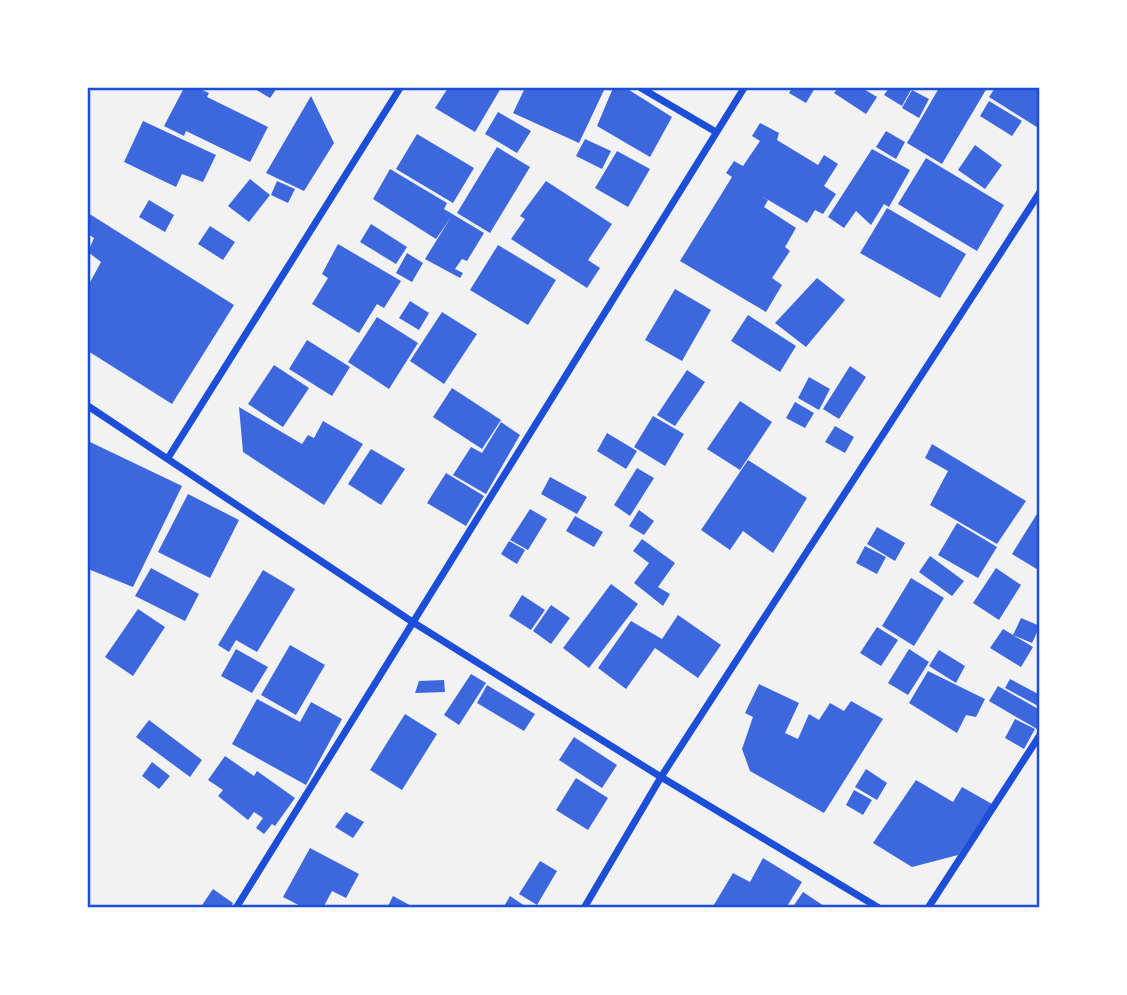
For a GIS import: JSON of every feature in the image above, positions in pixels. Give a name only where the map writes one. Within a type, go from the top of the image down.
[{"type":"street","points":[[168,458],[400,88]]},
{"type":"street","points":[[641,88],[716,132]]},
{"type":"street","points":[[236,908],[411,621],[744,88]]},
{"type":"street","points":[[584,908],[661,777],[1040,192]]},
{"type":"street","points":[[88,406],[411,621],[661,777],[879,908]]},
{"type":"street","points":[[928,908],[1040,735]]},
{"type":"building","points":[[184,88],[198,88],[209,93],[207,97],[268,127],[250,162],[186,131],[184,136],[164,126]]},
{"type":"building","points":[[253,88],[277,88],[270,98]]},
{"type":"building","points":[[448,88],[501,88],[475,132],[435,108]]},
{"type":"building","points":[[525,88],[605,88],[579,143],[513,113]]},
{"type":"building","points":[[613,88],[626,88],[672,117],[650,157],[597,126]]},
{"type":"building","points":[[792,88],[815,88],[806,103],[789,93]]},
{"type":"building","points":[[838,88],[862,88],[877,97],[866,114],[834,93]]},
{"type":"building","points":[[889,88],[912,88],[902,106],[884,95]]},
{"type":"building","points":[[939,88],[987,88],[942,164],[907,143]]},
{"type":"building","points":[[995,88],[1040,88],[1040,129],[989,97]]},
{"type":"building","points":[[912,90],[929,99],[919,118],[902,108]]},
{"type":"building","points":[[311,96],[334,143],[304,191],[266,173]]},
{"type":"building","points":[[989,101],[1022,121],[1012,136],[980,116]]},
{"type":"building","points":[[498,112],[531,131],[517,153],[485,134]]},
{"type":"building","points":[[143,121],[216,155],[203,182],[182,174],[176,187],[124,162]]},
{"type":"building","points":[[760,123],[779,133],[777,140],[818,165],[824,155],[838,164],[824,186],[836,194],[823,214],[815,210],[807,223],[758,194],[768,200],[764,207],[796,228],[785,247],[790,251],[772,278],[782,285],[766,312],[680,261],[732,177],[726,173],[734,161],[743,166],[760,141],[752,136]]},
{"type":"building","points":[[886,131],[905,142],[896,159],[876,147]]},
{"type":"building","points":[[417,134],[474,168],[453,203],[396,169]]},
{"type":"building","points":[[585,139],[611,151],[602,169],[576,156]]},
{"type":"building","points":[[975,145],[1002,165],[985,189],[958,170]]},
{"type":"building","points":[[497,147],[530,167],[490,233],[457,213]]},
{"type":"building","points":[[872,149],[910,170],[889,207],[884,204],[871,225],[856,211],[844,228],[828,217]]},
{"type":"building","points":[[617,151],[650,169],[628,207],[595,188]]},
{"type":"building","points":[[926,158],[1004,205],[977,251],[898,204]]},
{"type":"building","points":[[390,169],[447,203],[444,209],[484,233],[467,261],[462,259],[455,269],[463,273],[460,278],[425,259],[451,217],[436,239],[373,199]]},
{"type":"building","points":[[250,179],[270,195],[249,222],[228,206]]},
{"type":"building","points":[[277,181],[295,189],[288,203],[271,195]]},
{"type":"building","points":[[546,181],[612,224],[588,260],[600,268],[587,288],[511,239],[525,219],[520,216]]},
{"type":"building","points":[[149,200],[174,215],[165,232],[139,217]]},
{"type":"building","points":[[887,208],[966,254],[940,298],[860,253]]},
{"type":"building","points":[[88,213],[234,305],[172,404],[88,351],[88,286],[101,262],[88,252],[94,238],[88,234]]},
{"type":"building","points":[[371,224],[407,247],[396,264],[360,242]]},
{"type":"building","points":[[210,226],[235,242],[223,260],[198,244]]},
{"type":"building","points":[[338,244],[401,281],[384,308],[377,304],[359,333],[312,304],[328,278],[322,274]]},
{"type":"building","points":[[498,245],[556,280],[528,325],[470,290]]},
{"type":"building","points":[[407,253],[423,263],[412,282],[396,273]]},
{"type":"building","points":[[817,278],[845,300],[806,347],[775,323]]},
{"type":"building","points":[[675,289],[711,310],[682,361],[645,340]]},
{"type":"building","points":[[410,301],[429,313],[419,330],[399,318]]},
{"type":"building","points":[[442,312],[477,334],[444,384],[410,361]]},
{"type":"building","points":[[748,315],[796,346],[780,372],[731,341]]},
{"type":"building","points":[[377,317],[418,343],[389,389],[348,362]]},
{"type":"building","points":[[307,340],[350,367],[332,396],[289,369]]},
{"type":"building","points":[[274,365],[309,388],[283,427],[248,404]]},
{"type":"building","points":[[850,366],[866,377],[839,419],[823,409]]},
{"type":"building","points":[[687,370],[705,382],[675,426],[657,415]]},
{"type":"building","points":[[809,377],[830,389],[819,410],[798,398]]},
{"type":"building","points":[[452,388],[501,420],[482,449],[433,417]]},
{"type":"building","points":[[740,401],[772,422],[740,470],[707,449]]},
{"type":"building","points":[[795,402],[814,413],[805,428],[786,418]]},
{"type":"building","points":[[239,407],[302,444],[308,435],[314,438],[323,421],[363,444],[324,505],[243,452]]},
{"type":"building","points":[[653,416],[684,434],[665,466],[634,447]]},
{"type":"building","points":[[501,422],[520,435],[486,494],[453,475],[471,447],[482,453]]},
{"type":"building","points":[[835,426],[854,437],[845,453],[825,442]]},
{"type":"building","points":[[607,433],[637,451],[626,469],[597,451]]},
{"type":"building","points":[[88,441],[182,486],[133,587],[88,569]]},
{"type":"building","points":[[932,444],[1026,501],[997,544],[930,505],[948,471],[925,458]]},
{"type":"building","points":[[371,449],[405,469],[381,505],[348,484]]},
{"type":"building","points":[[748,460],[807,498],[773,553],[743,531],[730,550],[701,530]]},
{"type":"building","points":[[637,468],[654,478],[630,516],[614,505]]},
{"type":"building","points":[[446,473],[484,496],[466,526],[427,503]]},
{"type":"building","points":[[550,477],[587,497],[577,514],[541,494]]},
{"type":"building","points":[[188,494],[239,520],[210,578],[158,552]]},
{"type":"building","points":[[530,509],[547,519],[528,550],[510,540]]},
{"type":"building","points":[[1040,509],[1040,571],[1012,554]]},
{"type":"building","points":[[639,510],[654,521],[644,535],[629,526]]},
{"type":"building","points":[[575,516],[603,532],[594,547],[566,531]]},
{"type":"building","points":[[957,523],[997,547],[978,578],[938,555]]},
{"type":"building","points":[[877,527],[905,543],[895,561],[867,544]]},
{"type":"building","points":[[642,539],[675,563],[658,587],[670,594],[663,606],[634,583],[649,563],[633,551]]},
{"type":"building","points":[[509,541],[525,550],[517,564],[501,554]]},
{"type":"building","points":[[865,546],[886,557],[877,574],[856,563]]},
{"type":"building","points":[[930,556],[964,581],[952,596],[919,572]]},
{"type":"building","points":[[151,568],[199,594],[185,621],[135,596]]},
{"type":"building","points":[[996,568],[1021,585],[999,620],[973,603]]},
{"type":"building","points":[[263,570],[295,589],[257,652],[236,640],[229,652],[218,645]]},
{"type":"building","points":[[911,578],[944,598],[914,646],[882,626]]},
{"type":"building","points":[[611,584],[638,604],[589,668],[563,648]]},
{"type":"building","points":[[522,595],[545,610],[531,630],[509,616]]},
{"type":"building","points":[[551,605],[570,618],[551,644],[533,631]]},
{"type":"building","points":[[138,609],[165,627],[133,676],[105,657]]},
{"type":"building","points":[[678,615],[721,645],[698,678],[655,648],[626,689],[598,668],[631,621],[662,639]]},
{"type":"building","points":[[1021,618],[1040,626],[1032,643],[1013,635]]},
{"type":"building","points":[[877,627],[898,640],[881,666],[860,653]]},
{"type":"building","points":[[1003,629],[1033,647],[1021,667],[990,648]]},
{"type":"building","points":[[290,645],[325,665],[296,715],[261,695]]},
{"type":"building","points":[[236,649],[268,667],[252,693],[221,676]]},
{"type":"building","points":[[909,649],[929,662],[908,695],[888,683]]},
{"type":"building","points":[[939,650],[965,666],[956,683],[929,666]]},
{"type":"building","points":[[928,671],[985,699],[976,717],[966,715],[957,733],[909,703]]},
{"type":"building","points":[[471,674],[486,683],[459,725],[444,715]]},
{"type":"building","points":[[1010,679],[1040,695],[1040,707],[1005,688]]},
{"type":"building","points":[[444,680],[445,692],[415,693],[419,681]]},
{"type":"building","points":[[759,684],[799,703],[785,733],[798,739],[809,714],[819,720],[830,703],[844,711],[851,701],[883,719],[824,813],[750,771],[742,749],[753,717],[745,713]]},
{"type":"building","points":[[487,685],[535,714],[524,731],[477,703]]},
{"type":"building","points":[[998,686],[1040,710],[1037,729],[989,701]]},
{"type":"building","points":[[257,699],[300,722],[311,702],[342,719],[306,785],[232,744]]},
{"type":"building","points":[[405,714],[437,734],[402,790],[370,770]]},
{"type":"building","points":[[1015,719],[1035,729],[1024,749],[1005,738]]},
{"type":"building","points":[[149,720],[202,760],[190,777],[136,737]]},
{"type":"building","points":[[574,737],[617,765],[602,788],[559,760]]},
{"type":"building","points":[[225,756],[254,776],[257,771],[295,798],[275,826],[272,824],[264,834],[256,828],[263,818],[254,812],[248,820],[218,796],[223,790],[208,780]]},
{"type":"building","points":[[152,762],[170,776],[159,789],[142,776]]},
{"type":"building","points":[[866,769],[887,783],[877,800],[855,787]]},
{"type":"building","points":[[576,778],[608,798],[588,830],[556,810]]},
{"type":"building","points":[[916,780],[953,802],[962,787],[992,804],[958,855],[912,867],[873,843]]},
{"type":"building","points":[[854,790],[872,800],[863,815],[846,805]]},
{"type":"building","points":[[346,812],[364,822],[353,838],[335,827]]},
{"type":"building","points":[[310,848],[359,874],[346,898],[332,891],[323,908],[304,908],[283,897]]},
{"type":"building","points":[[763,858],[802,882],[786,908],[712,908],[733,873],[750,882]]},
{"type":"building","points":[[540,861],[557,871],[537,905],[519,894]]},
{"type":"building","points":[[213,889],[233,903],[230,908],[200,908]]},
{"type":"building","points":[[803,892],[827,908],[792,908]]},
{"type":"building","points":[[393,896],[415,908],[387,908]]},
{"type":"building","points":[[510,896],[528,908],[503,908]]}]
